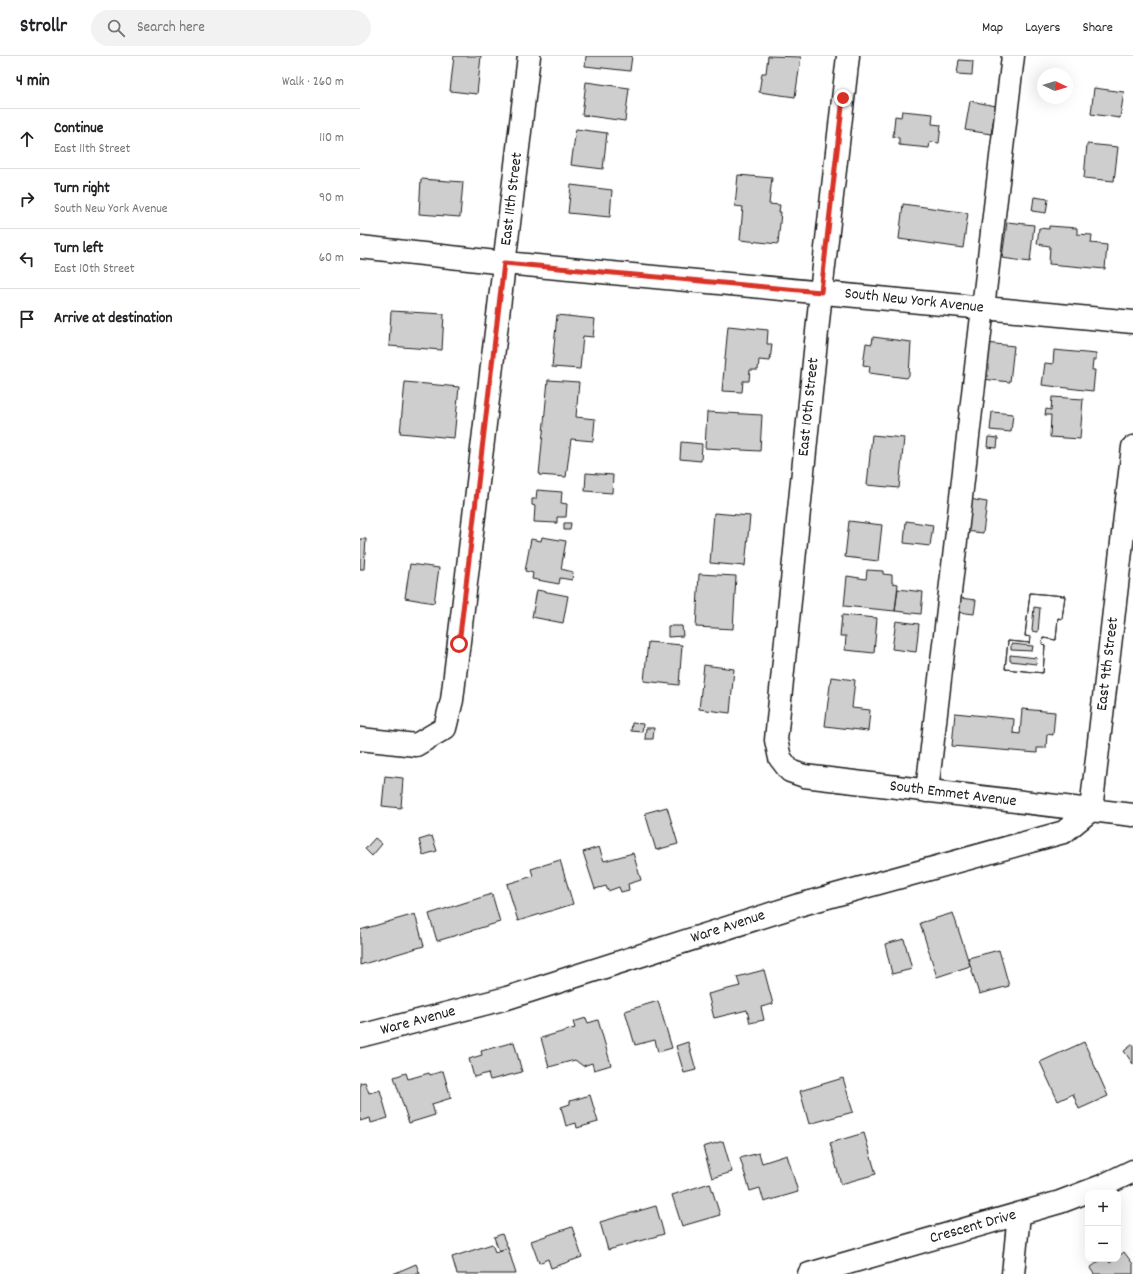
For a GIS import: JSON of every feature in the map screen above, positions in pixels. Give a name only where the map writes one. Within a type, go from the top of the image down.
[{"type":"street","name":"East 11th Street","points":[[360,739],[416,745],[445,728],[453,693],[529,56]]},
{"type":"street","name":"East 10th Street","points":[[780,758],[776,740],[778,715],[821,292],[848,56]]},
{"type":"street","points":[[927,791],[1013,56]]},
{"type":"street","name":"South New York Avenue","points":[[360,247],[504,263],[1133,322]]},
{"type":"street","name":"East 9th Street","points":[[1091,810],[1133,447]]},
{"type":"street","name":"South Emmet Avenue","points":[[780,758],[790,771],[804,776],[1133,815]]},
{"type":"street","name":"Ware Avenue","points":[[360,1036],[507,998],[799,905],[1064,832],[1091,810]]},
{"type":"street","name":"Crescent Drive","points":[[809,1274],[1060,1202],[1133,1172]]},
{"type":"street","points":[[1013,1274],[1019,1214]]},
{"type":"building","points":[[454,56],[481,56],[477,94],[450,91]]},
{"type":"building","points":[[586,56],[632,56],[630,71],[585,66]]},
{"type":"building","points":[[768,56],[801,57],[795,97],[759,92],[762,73],[766,73]]},
{"type":"building","points":[[959,60],[973,61],[972,75],[957,74]]},
{"type":"building","points":[[586,82],[629,88],[625,121],[582,115]]},
{"type":"building","points":[[1094,88],[1124,92],[1120,118],[1091,114]]},
{"type":"building","points":[[970,101],[996,106],[991,134],[965,130]]},
{"type":"building","points":[[902,111],[933,114],[932,124],[941,125],[939,143],[930,142],[929,148],[899,145],[899,138],[893,137],[895,116],[901,117]]},
{"type":"building","points":[[576,129],[607,133],[603,169],[571,165]]},
{"type":"building","points":[[1087,144],[1118,147],[1114,181],[1084,178]]},
{"type":"building","points":[[738,175],[772,178],[769,204],[780,205],[779,212],[781,212],[778,244],[740,240],[743,207],[735,206]]},
{"type":"building","points":[[421,179],[463,182],[460,217],[419,214]]},
{"type":"building","points":[[571,185],[612,190],[610,217],[568,213]]},
{"type":"building","points":[[1034,197],[1048,199],[1046,213],[1032,211]]},
{"type":"building","points":[[903,204],[968,213],[963,248],[899,239]]},
{"type":"building","points":[[1007,222],[1034,225],[1030,262],[1002,258]]},
{"type":"building","points":[[1049,226],[1077,228],[1077,234],[1092,235],[1091,243],[1107,245],[1105,269],[1049,264],[1050,246],[1037,244],[1039,228],[1049,229]]},
{"type":"building","points":[[391,311],[444,314],[442,350],[389,346]]},
{"type":"building","points":[[557,315],[595,319],[593,337],[583,336],[580,369],[552,367]]},
{"type":"building","points":[[728,326],[768,330],[767,344],[772,344],[770,361],[759,360],[758,370],[750,370],[749,381],[743,381],[742,392],[722,391]]},
{"type":"building","points":[[873,337],[911,342],[909,375],[907,378],[869,373],[870,366],[863,365],[866,343],[872,344]]},
{"type":"building","points":[[986,343],[1014,346],[1010,382],[982,379]]},
{"type":"building","points":[[1054,350],[1096,354],[1096,360],[1093,360],[1092,370],[1095,370],[1093,391],[1042,385],[1045,363],[1053,364]]},
{"type":"building","points":[[548,380],[579,382],[576,417],[595,419],[593,441],[571,439],[566,477],[539,475]]},
{"type":"building","points":[[405,382],[459,387],[454,438],[400,433]]},
{"type":"building","points":[[1052,397],[1083,399],[1080,439],[1050,437],[1051,415],[1045,415],[1046,409],[1051,410]]},
{"type":"building","points":[[707,412],[762,415],[760,451],[705,448]]},
{"type":"building","points":[[992,412],[1013,414],[1011,432],[990,430]]},
{"type":"building","points":[[872,435],[904,438],[899,488],[867,485]]},
{"type":"building","points":[[988,437],[998,438],[997,448],[987,447]]},
{"type":"building","points":[[681,442],[702,444],[701,461],[680,459]]},
{"type":"building","points":[[586,473],[613,475],[612,493],[585,491]]},
{"type":"building","points":[[537,490],[562,492],[561,503],[567,504],[566,517],[557,517],[557,523],[534,522],[535,506],[532,505],[532,499],[536,499]]},
{"type":"building","points":[[969,499],[987,502],[983,533],[965,531]]},
{"type":"building","points":[[714,513],[750,516],[745,566],[710,563]]},
{"type":"building","points":[[849,521],[882,525],[878,561],[845,557]]},
{"type":"building","points":[[906,521],[933,525],[930,546],[904,543]]},
{"type":"building","points":[[564,523],[571,523],[570,530],[564,530]]},
{"type":"building","points":[[542,537],[566,541],[561,569],[573,572],[572,580],[560,578],[559,584],[532,579],[533,573],[525,571],[531,539],[541,541]]},
{"type":"building","points":[[360,539],[366,539],[364,569],[360,569]]},
{"type":"building","points":[[410,564],[439,568],[434,603],[405,598]]},
{"type":"building","points":[[867,570],[883,571],[883,574],[892,575],[892,583],[898,584],[895,611],[844,606],[847,576],[866,579]]},
{"type":"building","points":[[699,574],[736,576],[733,629],[696,627]]},
{"type":"building","points":[[898,589],[923,592],[921,614],[895,611]]},
{"type":"building","points":[[537,590],[568,596],[563,623],[532,617]]},
{"type":"building","points":[[1030,593],[1065,596],[1062,619],[1058,618],[1056,640],[1043,638],[1042,644],[1045,645],[1043,673],[1005,669],[1008,641],[1030,643],[1031,637],[1025,636]],"holes":[[[1034,607],[1040,608],[1038,632],[1032,631]],[[1011,644],[1033,646],[1032,651],[1011,650]],[[1010,655],[1037,658],[1036,664],[1010,661]]]},
{"type":"building","points":[[1030,593],[1065,596],[1062,619],[1058,618],[1056,640],[1043,638],[1042,644],[1045,645],[1043,673],[1005,669],[1008,641],[1030,643],[1031,637],[1025,636]]},
{"type":"building","points":[[960,598],[976,600],[974,614],[958,612]]},
{"type":"building","points":[[842,615],[877,618],[874,653],[845,650],[846,636],[840,636]]},
{"type":"building","points":[[896,621],[919,624],[916,652],[892,649]]},
{"type":"building","points":[[668,626],[682,626],[683,636],[668,637]]},
{"type":"building","points":[[648,642],[682,645],[679,685],[644,681]]},
{"type":"building","points":[[704,665],[734,669],[730,713],[699,709]]},
{"type":"building","points":[[831,677],[855,680],[852,708],[870,710],[868,731],[825,726]]},
{"type":"building","points":[[1022,709],[1055,712],[1053,735],[1047,734],[1046,748],[1037,748],[1037,753],[952,746],[955,713],[1014,719],[1013,733],[1020,734]]},
{"type":"building","points":[[632,723],[643,724],[642,732],[631,731]]},
{"type":"building","points":[[646,728],[654,728],[653,739],[645,739]]},
{"type":"building","points":[[385,776],[403,778],[401,808],[382,806]]},
{"type":"building","points":[[667,807],[678,844],[656,850],[645,813]]},
{"type":"building","points":[[432,836],[437,851],[423,855],[419,840]]},
{"type":"building","points":[[375,838],[382,844],[372,856],[365,849]]},
{"type":"building","points":[[599,847],[604,861],[633,853],[641,880],[628,884],[629,890],[621,892],[619,887],[608,891],[606,886],[595,889],[583,852]]},
{"type":"building","points":[[560,860],[573,904],[518,921],[507,884],[533,876],[531,869]]},
{"type":"building","points":[[492,894],[500,922],[437,941],[429,914]]},
{"type":"building","points":[[953,913],[970,966],[937,977],[920,923]]},
{"type":"building","points":[[415,914],[424,946],[360,965],[360,930]]},
{"type":"building","points":[[904,939],[912,969],[892,974],[885,944]]},
{"type":"building","points":[[999,950],[1009,986],[979,994],[968,958]]},
{"type":"building","points":[[764,970],[773,1004],[761,1007],[764,1020],[750,1023],[747,1010],[714,1018],[708,994],[740,986],[737,977]]},
{"type":"building","points":[[658,1001],[672,1048],[658,1052],[655,1040],[635,1045],[625,1011]]},
{"type":"building","points":[[586,1018],[588,1023],[598,1020],[611,1065],[594,1070],[592,1063],[583,1066],[575,1060],[549,1067],[541,1038],[575,1028],[573,1022]]},
{"type":"building","points":[[514,1042],[522,1072],[490,1080],[488,1073],[474,1077],[469,1059],[482,1055],[481,1051]]},
{"type":"building","points":[[688,1042],[696,1070],[684,1073],[676,1046]]},
{"type":"building","points":[[1084,1042],[1108,1096],[1079,1109],[1073,1094],[1058,1101],[1040,1062]]},
{"type":"building","points":[[1133,1044],[1133,1064],[1124,1051]]},
{"type":"building","points":[[443,1071],[451,1098],[432,1104],[435,1115],[409,1123],[394,1077],[406,1073],[408,1079]]},
{"type":"building","points":[[843,1078],[853,1112],[809,1124],[800,1091]]},
{"type":"building","points":[[365,1082],[369,1093],[380,1090],[388,1118],[371,1123],[370,1118],[360,1121],[360,1083]]},
{"type":"building","points":[[590,1095],[598,1122],[577,1128],[576,1123],[566,1126],[561,1107],[570,1104],[570,1101]]},
{"type":"building","points":[[864,1133],[876,1174],[841,1184],[830,1143]]},
{"type":"building","points":[[723,1141],[732,1172],[712,1178],[703,1147]]},
{"type":"building","points":[[759,1153],[762,1163],[787,1155],[798,1192],[764,1202],[760,1188],[750,1191],[740,1158]]},
{"type":"building","points":[[710,1183],[720,1215],[682,1226],[672,1195]]},
{"type":"building","points":[[656,1206],[664,1234],[608,1250],[600,1222]]},
{"type":"building","points":[[572,1227],[582,1257],[551,1268],[548,1259],[539,1263],[531,1241]]},
{"type":"building","points":[[502,1234],[508,1248],[499,1251],[494,1237]]},
{"type":"building","points":[[492,1244],[495,1252],[508,1248],[516,1274],[457,1274],[452,1257]]},
{"type":"building","points":[[1124,1252],[1133,1264],[1133,1274],[1094,1274],[1090,1268],[1098,1262],[1121,1262],[1121,1254]]},
{"type":"building","points":[[416,1264],[420,1274],[393,1274]]},
{"type":"route","points":[[459,644],[504,263],[821,292],[843,98]]}]
